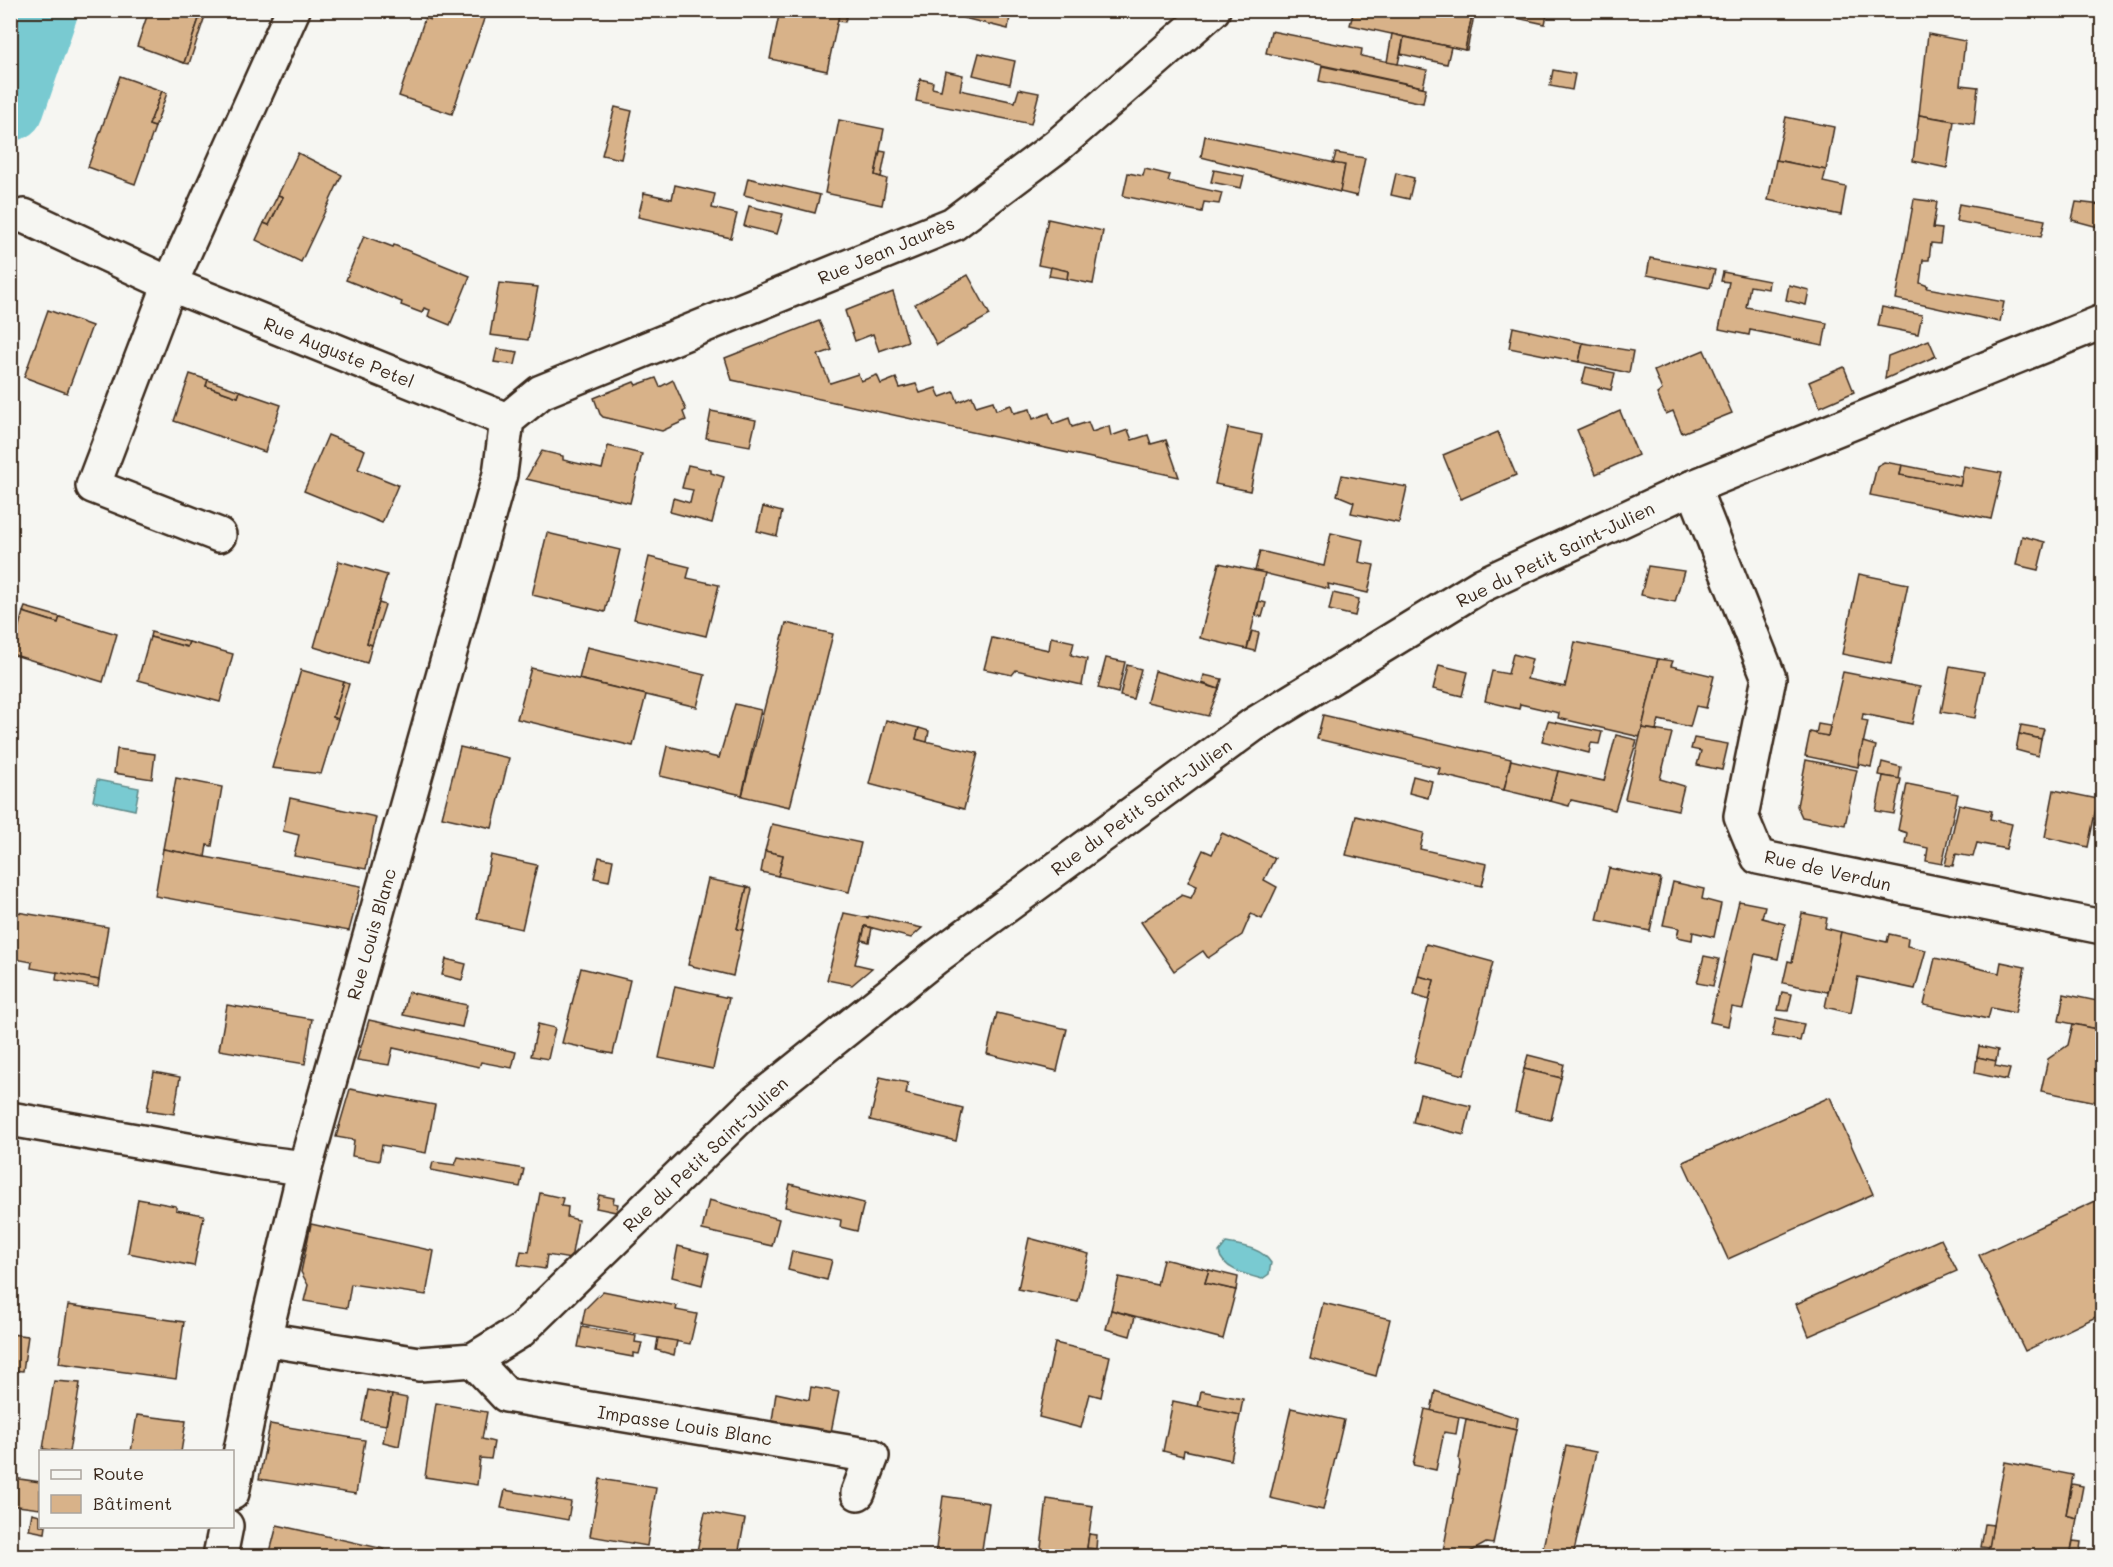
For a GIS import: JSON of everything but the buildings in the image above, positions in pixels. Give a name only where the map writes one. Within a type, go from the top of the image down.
[{"type":"street","points":[[219,535],[93,486],[170,284],[293,10]]},
{"type":"street","name":"Rue Jean Jaurès","points":[[507,420],[541,392],[953,224],[1057,146],[1213,10]]},
{"type":"street","name":"Rue Auguste Petel","points":[[24,216],[170,284],[507,420]]},
{"type":"street","name":"Rue du Petit Saint-Julien","points":[[264,1339],[419,1364],[473,1360],[520,1331],[752,1105],[935,958],[1253,725],[1482,585],[1693,487],[2103,322]]},
{"type":"street","name":"Rue Louis Blanc","points":[[234,1483],[264,1339],[305,1168],[500,474],[507,420]]},
{"type":"street","name":"Rue de Verdun","points":[[1693,487],[1769,678],[1741,816],[1758,857],[2103,927]]},
{"type":"street","points":[[10,1119],[256,1162],[305,1168]]},
{"type":"street","name":"Impasse Louis Blanc","points":[[473,1360],[506,1395],[872,1456],[858,1493]]},
{"type":"street","points":[[220,1557],[226,1528]]},
{"type":"water","points":[[97,780],[139,788],[135,810],[93,801]]},
{"type":"water","points":[[1226,1243],[1252,1248],[1263,1254],[1271,1263],[1269,1274],[1262,1279],[1230,1267],[1221,1258],[1219,1252]]},
{"type":"waterway","points":[[10,106],[43,10]]}]
